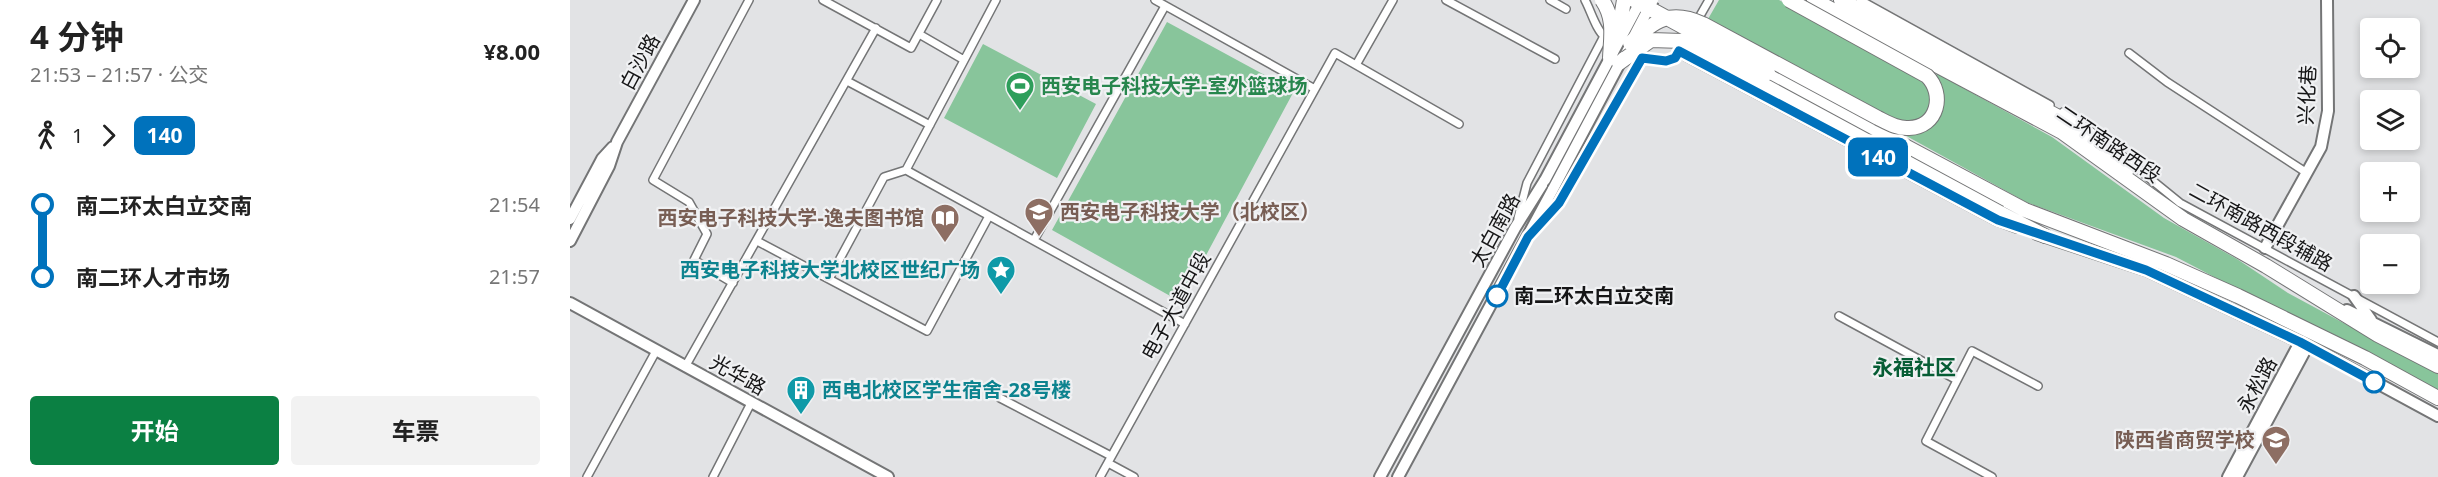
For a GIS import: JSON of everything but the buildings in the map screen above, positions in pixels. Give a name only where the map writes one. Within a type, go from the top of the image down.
[{"type":"highway","points":[[1602,0],[1612,22],[1615,57]]},
{"type":"highway","points":[[1615,57],[1624,0]]},
{"type":"highway","points":[[1634,0],[2025,210],[2166,264],[2238,296],[2365,358],[2438,398]]},
{"type":"highway","points":[[1789,0],[1912,66]]},
{"type":"highway","name":"二环南路西段","points":[[1814,0],[1890,41],[2064,127],[2183,219],[2438,366]]},
{"type":"highway","points":[[1841,0],[2064,127]]},
{"type":"highway","points":[[1630,43],[1663,19],[1679,15],[1690,18],[1899,128],[1911,128],[1927,122],[1935,112],[1938,100],[1935,84],[1912,66],[1890,41],[1857,38]]},
{"type":"highway","points":[[1615,57],[1651,40],[1662,38],[1682,41],[2045,236]]},
{"type":"highway","points":[[1840,98],[1850,118]]},
{"type":"highway","points":[[1850,118],[1878,118]]},
{"type":"highway","points":[[2098,137],[2139,187]]},
{"type":"street","name":"白沙路","points":[[570,241],[609,166],[617,142],[694,0]]},
{"type":"street","points":[[733,283],[694,260],[707,234],[689,202],[653,180],[749,0]]},
{"type":"street","points":[[823,0],[911,48],[937,0]]},
{"type":"street","points":[[829,279],[884,177],[906,170],[996,0]]},
{"type":"street","points":[[1155,0],[1315,89]]},
{"type":"street","points":[[1393,0],[1356,65],[1459,124]]},
{"type":"street","points":[[1446,0],[1555,59]]},
{"type":"street","points":[[1550,0],[1566,9]]},
{"type":"street","points":[[1585,0],[1604,36],[1642,58],[1666,61],[1675,58],[1709,0]]},
{"type":"street","name":"太白南路","points":[[1398,477],[1528,237],[1641,0]]},
{"type":"street","name":"太白南路","points":[[1380,477],[1515,228],[1615,57],[1630,43],[1653,0]]},
{"type":"street","name":"二环南路西段辅路","points":[[1860,0],[2076,119],[2180,203],[2438,342]]},
{"type":"street","name":"兴化巷","points":[[2265,248],[2321,147],[2328,111],[2327,0]]},
{"type":"street","points":[[1034,240],[1166,6]]},
{"type":"street","points":[[685,367],[876,28]]},
{"type":"street","points":[[919,34],[964,60]]},
{"type":"street","points":[[1515,228],[1527,183],[1604,36]]},
{"type":"street","points":[[1679,51],[1998,220],[2146,270],[2304,345],[2438,416]]},
{"type":"street","name":"电子大道中段","points":[[1100,477],[1335,53],[1356,65]]},
{"type":"street","points":[[2128,53],[2166,82],[2307,173]]},
{"type":"street","points":[[1528,237],[1559,203],[1642,58]]},
{"type":"street","points":[[847,81],[930,125]]},
{"type":"street","name":"白沙路","points":[[570,219],[602,159],[617,142]]},
{"type":"street","points":[[906,170],[1185,324]]},
{"type":"street","points":[[757,241],[927,331],[989,216]]},
{"type":"street","points":[[2238,296],[2304,345]]},
{"type":"street","points":[[2354,296],[2376,329]]},
{"type":"street","name":"光华路","points":[[570,303],[888,477]]},
{"type":"street","points":[[1839,316],[1957,380]]},
{"type":"street","name":"二环南路西段","points":[[2376,329],[2438,355]]},
{"type":"street","name":"永松路","points":[[2228,477],[2304,345]]},
{"type":"street","name":"永松路","points":[[2237,477],[2304,345]]},
{"type":"street","points":[[587,477],[656,351]]},
{"type":"street","points":[[1992,477],[1926,441],[1972,351],[2038,386]]},
{"type":"street","points":[[1000,398],[1109,460],[1134,477]]},
{"type":"street","points":[[712,477],[751,403]]},
{"type":"green space","points":[[1719,0],[1779,0],[1925,80],[1931,90],[1932,108],[1915,123],[1897,121],[1708,19]]},
{"type":"green space","points":[[1167,22],[1294,91],[1181,302],[1052,230]]},
{"type":"green space","name":"西安电子科技大学-室外篮球场","points":[[983,44],[1096,104],[1057,178],[944,118]]},
{"type":"green space","points":[[1936,73],[2052,137],[2164,218],[2237,259],[2288,293],[2438,374],[2438,394],[2176,257],[2026,202],[1901,133],[1943,100],[1943,91]]},
{"type":"bus line","name":"140","points":[[1497,296],[1528,237],[1559,203],[1642,58],[1666,61],[1675,58],[1679,51],[1998,220],[2146,270],[2300,342],[2374,382]]},
{"type":"place","name":"西安电子科技大学-室外篮球场","points":[[1020,112]]},
{"type":"place","name":"西安电子科技大学（北校区）","points":[[1039,238]]},
{"type":"place","name":"西安电子科技大学-逸夫图书馆","points":[[945,244]]},
{"type":"place","name":"西安电子科技大学北校区世纪广场","points":[[1001,296]]},
{"type":"place","name":"南二环太白立交南","points":[[1497,296]]},
{"type":"place","name":"西电北校区学生宿舍-28号楼","points":[[801,416]]},
{"type":"place","name":"陕西省商贸学校","points":[[2276,466]]},
{"type":"district","name":"永福社区","points":[[1914,368]]}]
